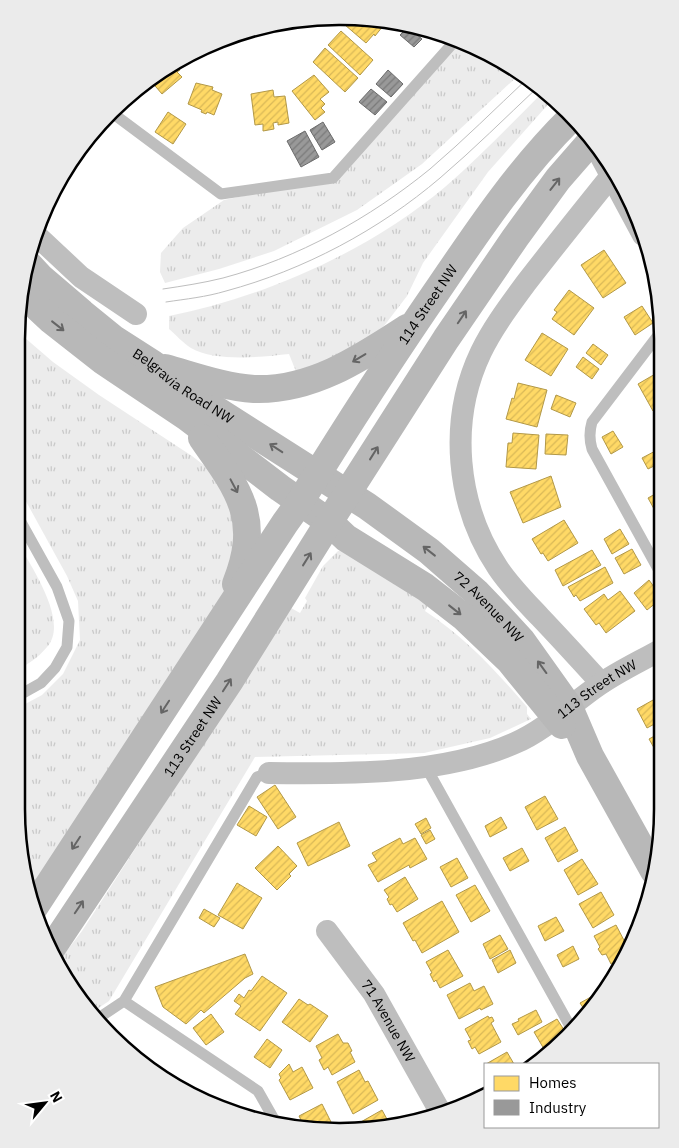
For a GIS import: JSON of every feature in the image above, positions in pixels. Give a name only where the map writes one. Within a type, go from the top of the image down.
[{"type":"main road","name":"114 Street NW","points":[[292,512],[415,323],[484,222],[553,136],[567,122]]},
{"type":"main road","points":[[329,522],[441,347],[515,238],[558,179],[587,146]]},
{"type":"main road","name":"Belgravia Road NW","points":[[33,269],[48,284],[114,339],[153,364],[174,383],[348,494]]},
{"type":"main road","name":"Belgravia Road NW","points":[[28,299],[51,320],[102,360],[187,417],[292,512],[329,522]]},
{"type":"main road","points":[[153,364],[221,384],[254,388],[292,385],[339,369],[415,323]]},
{"type":"main road","points":[[187,417],[235,487],[246,514],[248,537],[243,565],[220,622]]},
{"type":"main road","name":"72 Avenue NW","points":[[348,494],[429,550],[476,592],[522,640],[649,862]]},
{"type":"main road","points":[[39,900],[292,512]]},
{"type":"main road","points":[[329,522],[342,522],[354,526],[449,587],[476,592]]},
{"type":"main road","name":"72 Avenue NW","points":[[329,522],[351,541],[425,587],[465,618],[562,712]]},
{"type":"main road","name":"113 Street NW","points":[[55,943],[229,682],[329,522]]},
{"type":"street","points":[[601,683],[512,587],[486,549],[472,514],[464,485],[460,432],[466,393],[472,374],[491,333],[553,248],[609,178]]},
{"type":"street","points":[[41,240],[82,277],[136,314]]},
{"type":"street","name":"113 Street NW","points":[[269,773],[336,774],[426,767],[480,755],[515,743],[538,730],[601,683],[654,654]]},
{"type":"street","name":"71 Avenue NW","points":[[328,931],[374,994],[438,1107]]},
{"type":"lane","points":[[117,117],[222,194],[333,178],[451,46]]},
{"type":"lane","points":[[654,341],[592,422],[589,440],[592,449],[654,561]]},
{"type":"lane","points":[[25,529],[57,587],[69,621],[67,647],[55,668],[41,683],[25,691]]},
{"type":"lane","points":[[426,767],[568,1024]]},
{"type":"lane","points":[[102,1015],[124,1001],[257,777],[269,773]]},
{"type":"lane","points":[[124,1001],[258,1091],[272,1115]]},
{"type":"green space","points":[[455,47],[479,57],[515,79],[422,164],[357,210],[274,251],[219,269],[165,283],[160,272],[161,253],[183,228],[224,200],[342,175]]},
{"type":"green space","points":[[539,96],[548,104],[488,172],[423,263],[407,296],[384,326],[348,355],[297,374],[289,354],[238,357],[212,355],[191,348],[169,329],[169,316],[242,297],[278,284],[350,251],[415,210],[445,187]]},
{"type":"green space","points":[[25,338],[53,362],[99,395],[209,469],[223,486],[239,526],[232,581],[35,885],[26,829],[25,704],[42,695],[63,674],[80,640],[78,601],[67,576],[25,500]]},
{"type":"green space","points":[[346,550],[430,601],[425,611],[467,643],[492,668],[527,707],[527,714],[531,719],[490,738],[424,753],[255,757],[109,1001],[97,1009],[62,957],[82,931],[291,608],[300,613],[307,601],[305,598],[323,566],[338,551]]},
{"type":"green space","points":[[25,555],[46,594],[54,623],[53,636],[47,647],[25,665]]},
{"type":"building: Homes","points":[[345,25],[381,28],[366,43]]},
{"type":"building: Homes","points":[[341,31],[373,60],[360,75],[328,45]]},
{"type":"building: Homes","points":[[325,48],[358,78],[345,92],[313,62]]},
{"type":"building: Homes","points":[[179,69],[177,72],[182,77],[162,94],[155,85]]},
{"type":"building: Homes","points":[[314,75],[329,92],[320,99],[325,104],[321,108],[325,112],[315,120],[292,91]]},
{"type":"building: Homes","points":[[196,83],[213,87],[212,90],[222,94],[214,115],[201,112],[202,110],[188,104]]},
{"type":"building: Homes","points":[[273,90],[274,97],[285,96],[289,123],[278,125],[278,122],[273,123],[274,129],[263,131],[263,124],[255,125],[251,94]]},
{"type":"building: Homes","points":[[168,112],[186,124],[173,144],[155,132]]},
{"type":"building: Homes","points":[[604,250],[626,283],[603,298],[581,265]]},
{"type":"building: Homes","points":[[569,290],[594,308],[574,335],[552,319],[557,312],[554,310]]},
{"type":"building: Homes","points":[[642,306],[653,323],[635,335],[624,317]]},
{"type":"building: Homes","points":[[542,333],[568,349],[551,376],[525,360]]},
{"type":"building: Homes","points":[[593,344],[608,355],[601,365],[586,353]]},
{"type":"building: Homes","points":[[583,357],[599,369],[592,379],[576,367]]},
{"type":"building: Homes","points":[[654,375],[654,410],[653,411],[638,384]]},
{"type":"building: Homes","points":[[518,383],[547,390],[537,427],[506,419]]},
{"type":"building: Homes","points":[[556,395],[576,403],[570,417],[551,409]]},
{"type":"building: Homes","points":[[613,431],[623,447],[611,454],[602,437]]},
{"type":"building: Homes","points":[[513,433],[539,435],[536,469],[506,467],[508,443],[512,443]]},
{"type":"building: Homes","points":[[546,434],[568,435],[566,455],[545,454]]},
{"type":"building: Homes","points":[[654,452],[654,466],[648,469],[642,458]]},
{"type":"building: Homes","points":[[551,476],[561,507],[523,523],[510,492]]},
{"type":"building: Homes","points":[[654,495],[654,509],[648,498]]},
{"type":"building: Homes","points":[[564,520],[578,543],[548,561],[543,553],[541,554],[532,539]]},
{"type":"building: Homes","points":[[620,529],[629,544],[612,554],[604,539]]},
{"type":"building: Homes","points":[[632,549],[641,565],[624,574],[615,558]]},
{"type":"building: Homes","points":[[592,550],[601,565],[563,586],[555,570]]},
{"type":"building: Homes","points":[[605,567],[613,583],[580,601],[576,595],[574,597],[568,587]]},
{"type":"building: Homes","points":[[649,580],[654,587],[654,604],[647,610],[634,593]]},
{"type":"building: Homes","points":[[620,591],[635,611],[606,633],[599,623],[596,625],[584,609],[604,594],[608,600]]},
{"type":"building: Homes","points":[[654,699],[654,724],[647,728],[637,709]]},
{"type":"building: Homes","points":[[654,736],[654,748],[649,739]]},
{"type":"building: Homes","points":[[275,785],[296,817],[278,829],[257,797]]},
{"type":"building: Homes","points":[[545,796],[558,819],[537,830],[525,807]]},
{"type":"building: Homes","points":[[249,806],[267,817],[256,836],[237,825]]},
{"type":"building: Homes","points":[[501,817],[507,828],[490,837],[485,826]]},
{"type":"building: Homes","points":[[426,818],[431,828],[421,834],[415,824]]},
{"type":"building: Homes","points":[[339,822],[350,846],[308,866],[297,843]]},
{"type":"building: Homes","points":[[565,827],[578,851],[558,862],[545,838]]},
{"type":"building: Homes","points":[[430,830],[435,839],[426,844],[421,835]]},
{"type":"building: Homes","points":[[400,838],[403,844],[415,838],[427,859],[410,868],[409,865],[378,882],[368,865],[377,861],[372,853]]},
{"type":"building: Homes","points":[[278,846],[297,866],[289,874],[291,876],[277,890],[255,868]]},
{"type":"building: Homes","points":[[522,848],[529,861],[510,871],[503,858]]},
{"type":"building: Homes","points":[[457,858],[468,878],[451,887],[440,867]]},
{"type":"building: Homes","points":[[582,859],[598,884],[578,895],[564,870]]},
{"type":"building: Homes","points":[[405,877],[418,899],[397,912],[392,904],[390,905],[387,899],[389,897],[384,890]]},
{"type":"building: Homes","points":[[237,883],[262,898],[243,929],[218,915]]},
{"type":"building: Homes","points":[[475,885],[490,911],[471,922],[456,895]]},
{"type":"building: Homes","points":[[601,892],[614,915],[593,928],[579,904]]},
{"type":"building: Homes","points":[[442,901],[459,932],[422,953],[403,923]]},
{"type":"building: Homes","points":[[204,909],[220,918],[214,927],[199,918]]},
{"type":"building: Homes","points":[[556,917],[564,931],[545,941],[538,926]]},
{"type":"building: Homes","points":[[616,925],[625,942],[614,962],[611,964],[606,954],[602,955],[594,936]]},
{"type":"building: Homes","points":[[500,935],[508,949],[490,959],[483,944]]},
{"type":"building: Homes","points":[[573,946],[579,959],[563,967],[557,955]]},
{"type":"building: Homes","points":[[448,950],[463,976],[440,988],[436,980],[434,982],[426,962]]},
{"type":"building: Homes","points":[[510,950],[516,963],[498,973],[492,960]]},
{"type":"building: Homes","points":[[245,954],[253,974],[245,978],[204,1013],[201,1010],[186,1024],[163,1007],[155,987]]},
{"type":"building: Homes","points":[[262,976],[287,993],[260,1031],[235,1014],[241,1006],[234,1001],[239,994],[244,998]]},
{"type":"building: Homes","points":[[470,983],[474,991],[484,986],[493,1004],[481,1010],[480,1008],[459,1019],[447,995]]},
{"type":"building: Homes","points":[[591,997],[583,1007],[580,1003]]},
{"type":"building: Homes","points":[[299,999],[328,1016],[310,1042],[282,1022]]},
{"type":"building: Homes","points":[[536,1010],[542,1022],[518,1035],[512,1024]]},
{"type":"building: Homes","points":[[211,1014],[224,1032],[206,1045],[193,1028]]},
{"type":"building: Homes","points":[[488,1016],[489,1018],[492,1017],[494,1021],[491,1023],[501,1042],[479,1054],[475,1047],[472,1049],[468,1041],[471,1040],[465,1029]]},
{"type":"building: Homes","points":[[557,1019],[564,1029],[543,1048],[534,1032]]},
{"type":"building: Homes","points":[[338,1034],[343,1043],[348,1043],[355,1062],[332,1075],[328,1067],[324,1070],[319,1060],[322,1058],[316,1046]]},
{"type":"building: Homes","points":[[267,1039],[282,1050],[270,1068],[254,1057]]},
{"type":"building: Homes","points":[[507,1052],[513,1063],[488,1063]]},
{"type":"building: Homes","points":[[289,1064],[293,1072],[302,1067],[313,1088],[290,1100],[279,1080],[281,1078],[279,1074]]},
{"type":"building: Homes","points":[[359,1070],[365,1082],[368,1081],[378,1100],[353,1114],[337,1082]]},
{"type":"building: Homes","points":[[322,1104],[331,1123],[301,1120],[299,1116]]},
{"type":"building: Homes","points":[[382,1110],[387,1119],[381,1120],[361,1122]]},
{"type":"building: Industry","points":[[403,32],[417,35],[422,39],[414,47],[400,35]]},
{"type":"building: Industry","points":[[388,70],[403,84],[391,97],[376,84]]},
{"type":"building: Industry","points":[[371,89],[387,102],[375,115],[359,102]]},
{"type":"building: Industry","points":[[323,122],[335,142],[322,150],[310,130]]},
{"type":"building: Industry","points":[[305,131],[319,157],[301,167],[287,141]]},
{"type":"tram line","points":[[163,289],[216,280],[251,270],[306,248],[358,220],[430,169],[522,84]]},
{"type":"tram line","points":[[166,302],[211,295],[284,272],[312,260],[366,231],[392,215],[440,178],[533,92]]}]
